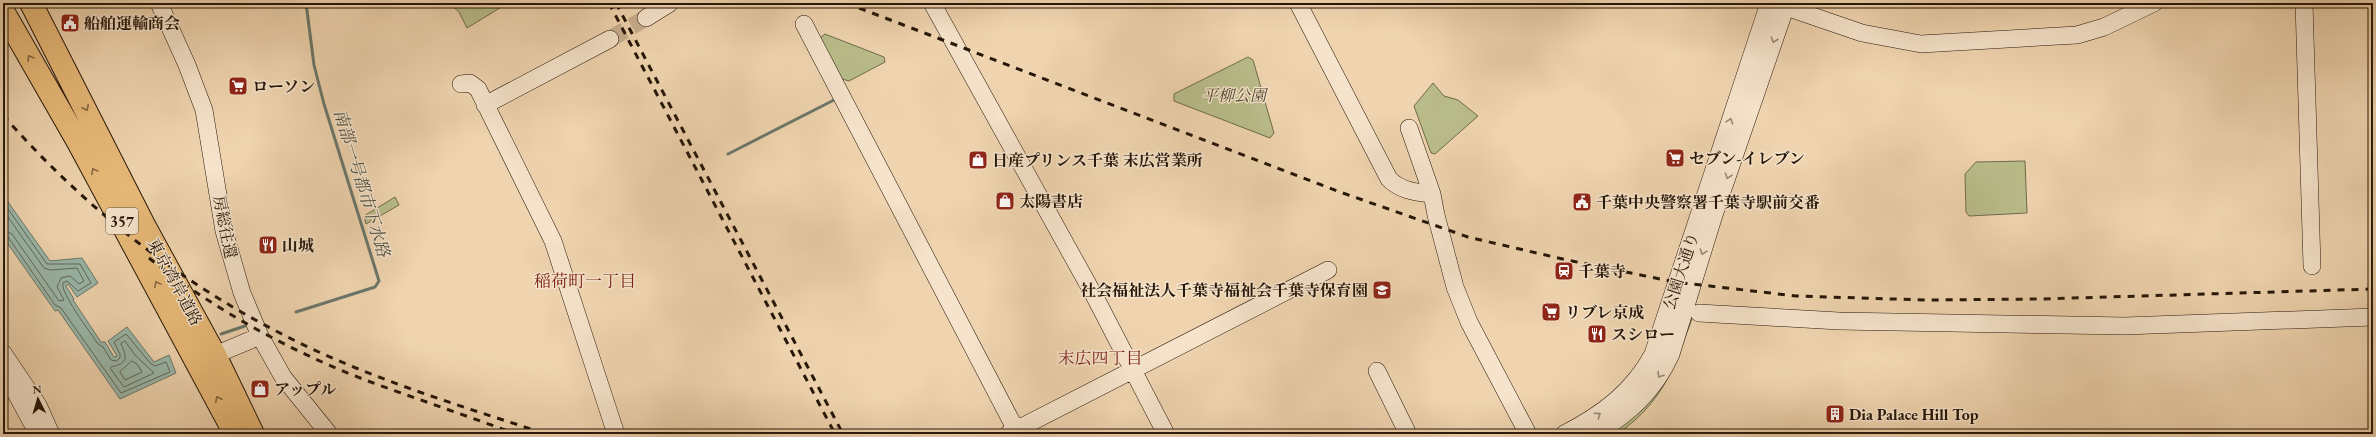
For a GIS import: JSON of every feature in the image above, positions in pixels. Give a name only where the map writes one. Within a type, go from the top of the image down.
[{"type":"highway","name":"東京湾岸道路","points":[[31,3],[144,225],[215,355],[253,434]]},
{"type":"highway","name":"東京湾岸道路","points":[[3,11],[78,142],[235,434]]},
{"type":"street","name":"房総往還","points":[[160,3],[184,58],[204,110],[230,256],[260,336],[283,376],[329,434]]},
{"type":"street","points":[[646,18],[670,3]]},
{"type":"street","points":[[932,3],[1095,297],[1166,434]]},
{"type":"street","points":[[1298,3],[1389,179],[1396,186],[1408,191],[1432,194]]},
{"type":"street","name":"公園大通り","points":[[1564,434],[1594,419],[1615,402],[1639,377],[1653,354],[1769,3]]},
{"type":"street","points":[[1786,5],[1862,33],[1921,44],[2077,35],[2104,28],[2154,3]]},
{"type":"street","points":[[2304,3],[2312,266]]},
{"type":"street","name":"公園大通り","points":[[1595,434],[1623,416],[1644,397],[1661,373],[1671,354],[1714,215],[1786,5]]},
{"type":"street","points":[[804,24],[1014,433],[1328,270]]},
{"type":"street","points":[[485,105],[610,38]]},
{"type":"street","points":[[461,84],[470,83],[474,86],[553,241],[616,434]]},
{"type":"street","points":[[1409,128],[1432,194],[1455,287],[1469,322],[1528,434]]},
{"type":"street","points":[[1699,313],[1839,321],[2125,326],[2373,317]]},
{"type":"street","points":[[215,355],[260,336]]},
{"type":"street","points":[[3,353],[38,405],[51,434]]},
{"type":"street","points":[[1377,371],[1408,434]]},
{"type":"street","points":[[3,374],[38,434]]},
{"type":"green space","points":[[449,3],[508,3],[467,28],[459,12]]},
{"type":"green space","points":[[825,34],[884,57],[885,62],[849,81],[842,79],[820,38]]},
{"type":"green space","name":"平柳公園","points":[[1248,57],[1253,60],[1274,133],[1270,138],[1174,101],[1174,94]]},
{"type":"green space","points":[[1433,83],[1444,96],[1458,100],[1478,116],[1435,154],[1431,153],[1414,106]]},
{"type":"green space","points":[[2025,161],[2027,213],[1969,216],[1966,212],[1965,174],[1976,162]]},
{"type":"green space","points":[[395,197],[399,205],[366,224],[364,216]]},
{"type":"green space","points":[[1694,305],[1692,320],[1677,359],[1659,392],[1644,412],[1626,428],[1615,434],[1611,434]]},
{"type":"water","points":[[3,195],[50,261],[82,258],[98,283],[77,297],[68,284],[66,286],[74,299],[73,300],[101,342],[105,342],[114,357],[117,356],[108,341],[127,327],[154,362],[169,355],[176,373],[120,399],[58,310],[55,311],[3,237]]},
{"type":"waterway","name":"南部一号都市下水路","points":[[296,312],[375,287],[379,281],[324,104],[314,65],[306,3]]},
{"type":"waterway","points":[[728,154],[836,99]]},
{"type":"waterway","points":[[221,334],[245,326]]},
{"type":"tunnel","points":[[610,39],[646,18]]},
{"type":"railway","points":[[609,3],[835,434]]},
{"type":"railway","points":[[616,3],[843,434]]},
{"type":"railway","points":[[846,3],[1340,192],[1468,237],[1567,260],[1675,282],[1796,296],[1926,300],[2041,299],[2373,289]]},
{"type":"railway","points":[[3,115],[64,178],[129,236],[200,287],[238,310],[276,331],[341,362],[443,400],[546,434]]},
{"type":"railway","points":[[149,258],[201,296],[257,330],[316,359],[376,384],[516,434]]},
{"type":"place","name":"船舶運輸商会","points":[[70,23]]},
{"type":"place","name":"ローソン","points":[[238,86]]},
{"type":"place","name":"セブン-イレブン","points":[[1675,158]]},
{"type":"place","name":"日産プリンス千葉 末広営業所","points":[[978,160]]},
{"type":"place","name":"太陽書店","points":[[1005,201]]},
{"type":"place","name":"千葉中央警察署千葉寺駅前交番","points":[[1582,202]]},
{"type":"place","name":"山城","points":[[268,245]]},
{"type":"place","name":"千葉寺","points":[[1564,271]]},
{"type":"place","name":"社会福祉法人千葉寺福祉会千葉寺保育園","points":[[1382,290]]},
{"type":"place","name":"リブレ京成","points":[[1551,312]]},
{"type":"place","name":"スシロー","points":[[1597,334]]},
{"type":"place","name":"アップル","points":[[260,389]]},
{"type":"place","name":"Dia Palace Hill Top","points":[[1835,414]]},
{"type":"district","name":"稲荷町一丁目","points":[[585,281]]},
{"type":"district","name":"末広四丁目","points":[[1100,358]]}]
